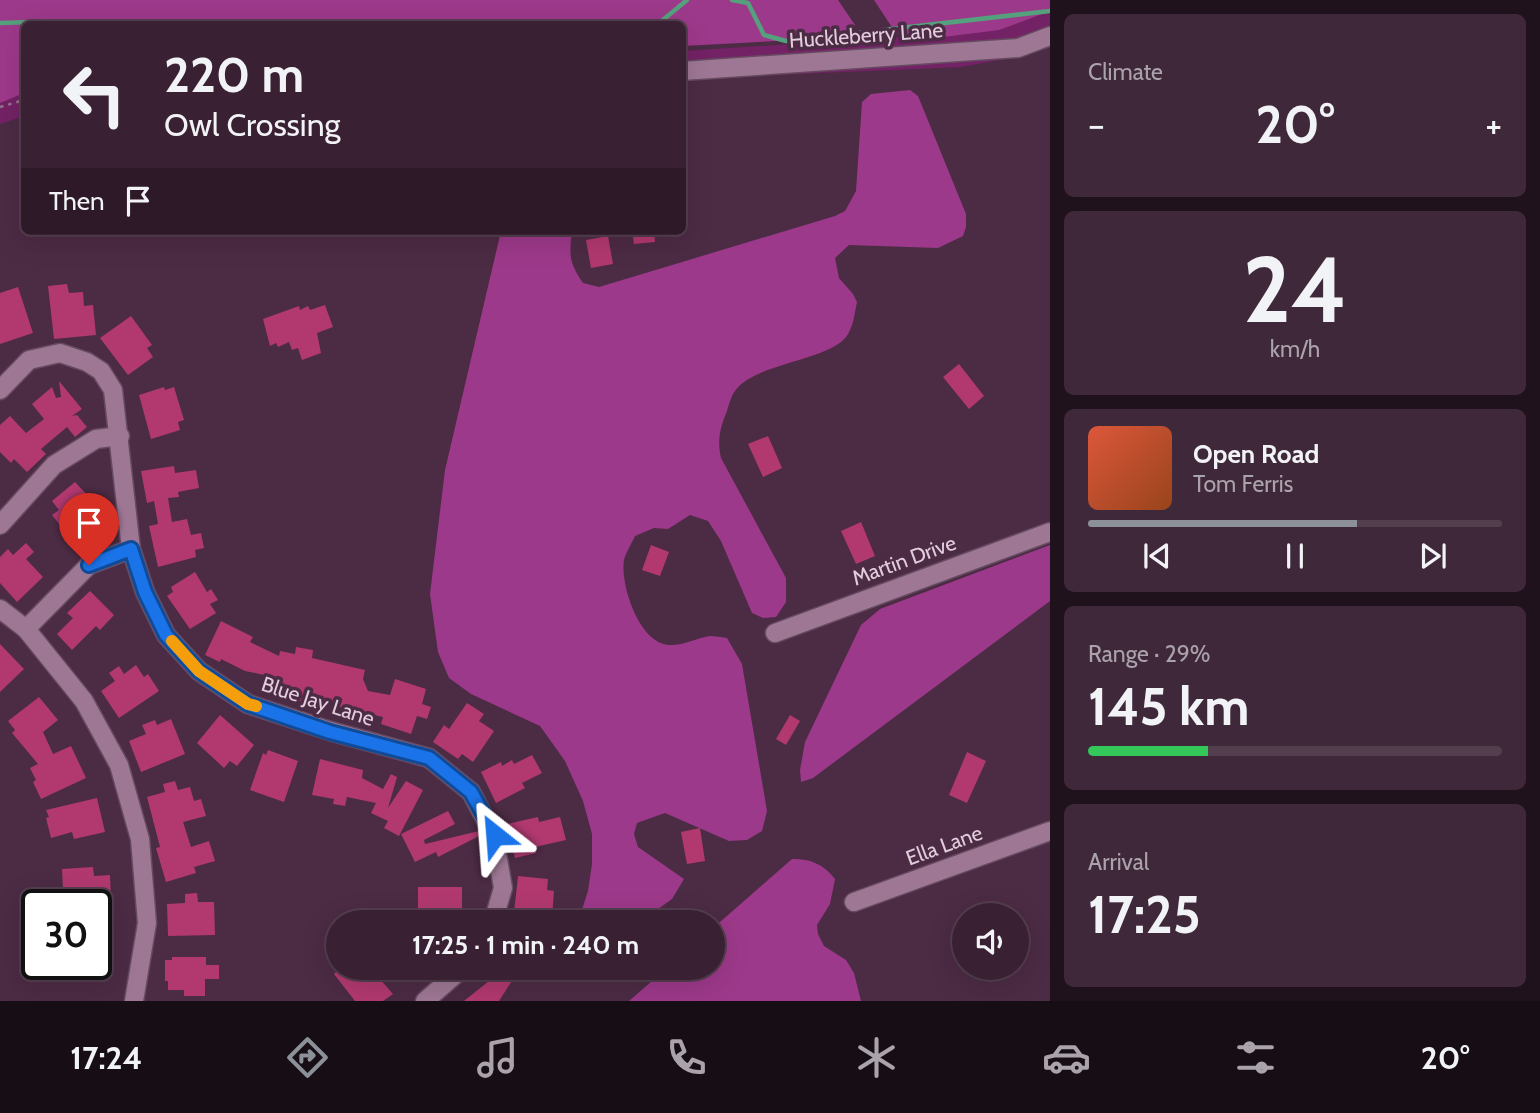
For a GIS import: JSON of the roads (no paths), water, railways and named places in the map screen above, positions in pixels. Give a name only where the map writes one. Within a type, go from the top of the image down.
[{"type":"street","name":"Huckleberry Lane","points":[[686,71],[1018,48],[1050,36]]},
{"type":"street","name":"Blue Jay Lane","points":[[0,390],[29,360],[60,353],[88,362],[101,371],[113,390],[131,549],[145,592],[166,635],[199,671],[248,704],[330,732],[429,758],[471,792],[495,835],[503,888],[497,910]]},
{"type":"street","points":[[0,525],[54,465],[96,439],[120,436]]},
{"type":"street","name":"Martin Drive","points":[[775,633],[1050,532]]},
{"type":"street","points":[[26,629],[89,565],[131,549]]},
{"type":"street","points":[[0,609],[26,629],[84,701],[119,765],[140,839],[147,923],[134,1001]]},
{"type":"street","name":"Ella Lane","points":[[854,902],[1050,831]]},
{"type":"street","points":[[425,1001],[449,980]]},
{"type":"waterway","points":[[662,21],[687,0]]},
{"type":"waterway","points":[[732,0],[748,3],[764,35],[786,41],[1050,11]]},
{"type":"waterway","points":[[0,23],[21,22]]}]
